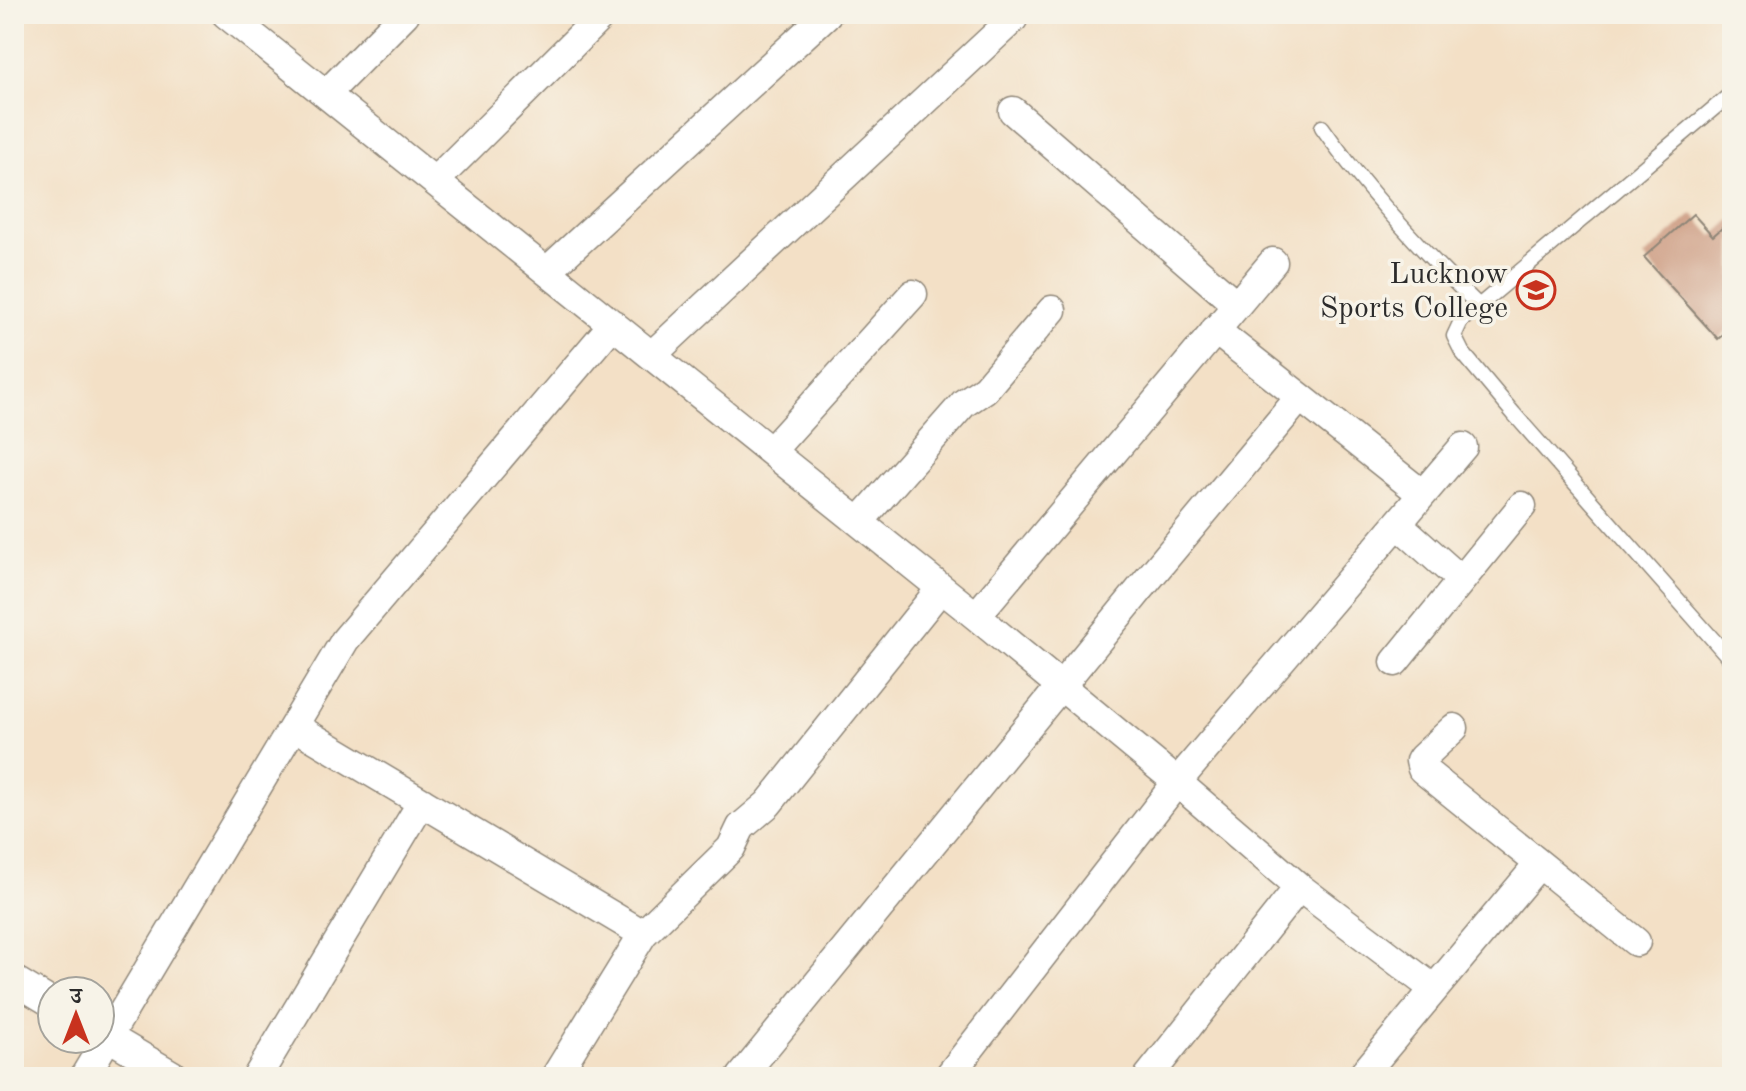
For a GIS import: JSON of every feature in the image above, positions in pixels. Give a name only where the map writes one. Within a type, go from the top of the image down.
[{"type":"street","points":[[226,14],[976,616],[1299,887],[1434,989]]},
{"type":"street","points":[[326,94],[405,14]]},
{"type":"street","points":[[435,181],[603,14]]},
{"type":"street","points":[[547,271],[827,14]]},
{"type":"street","points":[[652,355],[1013,19]]},
{"type":"street","points":[[1013,111],[1237,305]]},
{"type":"street","points":[[976,616],[1273,262]]},
{"type":"street","points":[[771,451],[913,294]]},
{"type":"street","points":[[859,522],[964,403],[985,389],[1052,310]]},
{"type":"street","points":[[116,1015],[345,640],[613,324]]},
{"type":"street","points":[[1215,330],[1422,494]]},
{"type":"street","points":[[741,1077],[1300,397]]},
{"type":"street","points":[[948,1077],[1177,782],[1463,447]]},
{"type":"street","points":[[1395,662],[1522,506]]},
{"type":"street","points":[[1398,524],[1461,580]]},
{"type":"street","points":[[555,1077],[643,934],[731,848],[741,827],[768,804],[941,588]]},
{"type":"street","points":[[294,726],[643,934]]},
{"type":"street","points":[[1454,728],[1422,758],[1421,766],[1636,942]]},
{"type":"street","points":[[257,1077],[422,802]]},
{"type":"street","points":[[1361,1077],[1539,864]]},
{"type":"street","points":[[1148,1077],[1299,887]]},
{"type":"street","points":[[14,980],[36,993]]},
{"type":"street","points":[[116,1041],[176,1077]]},
{"type":"street","points":[[84,1077],[94,1055]]},
{"type":"lane","points":[[1732,93],[1461,321],[1454,336],[1462,352],[1514,414],[1732,661]]},
{"type":"lane","points":[[1322,127],[1346,163],[1421,249],[1479,306]]},
{"type":"building","points":[[1693,214],[1713,236],[1732,219],[1732,326],[1718,339],[1644,257]]},
{"type":"place","name":"Lucknow Sports College","points":[[1536,290]]}]
